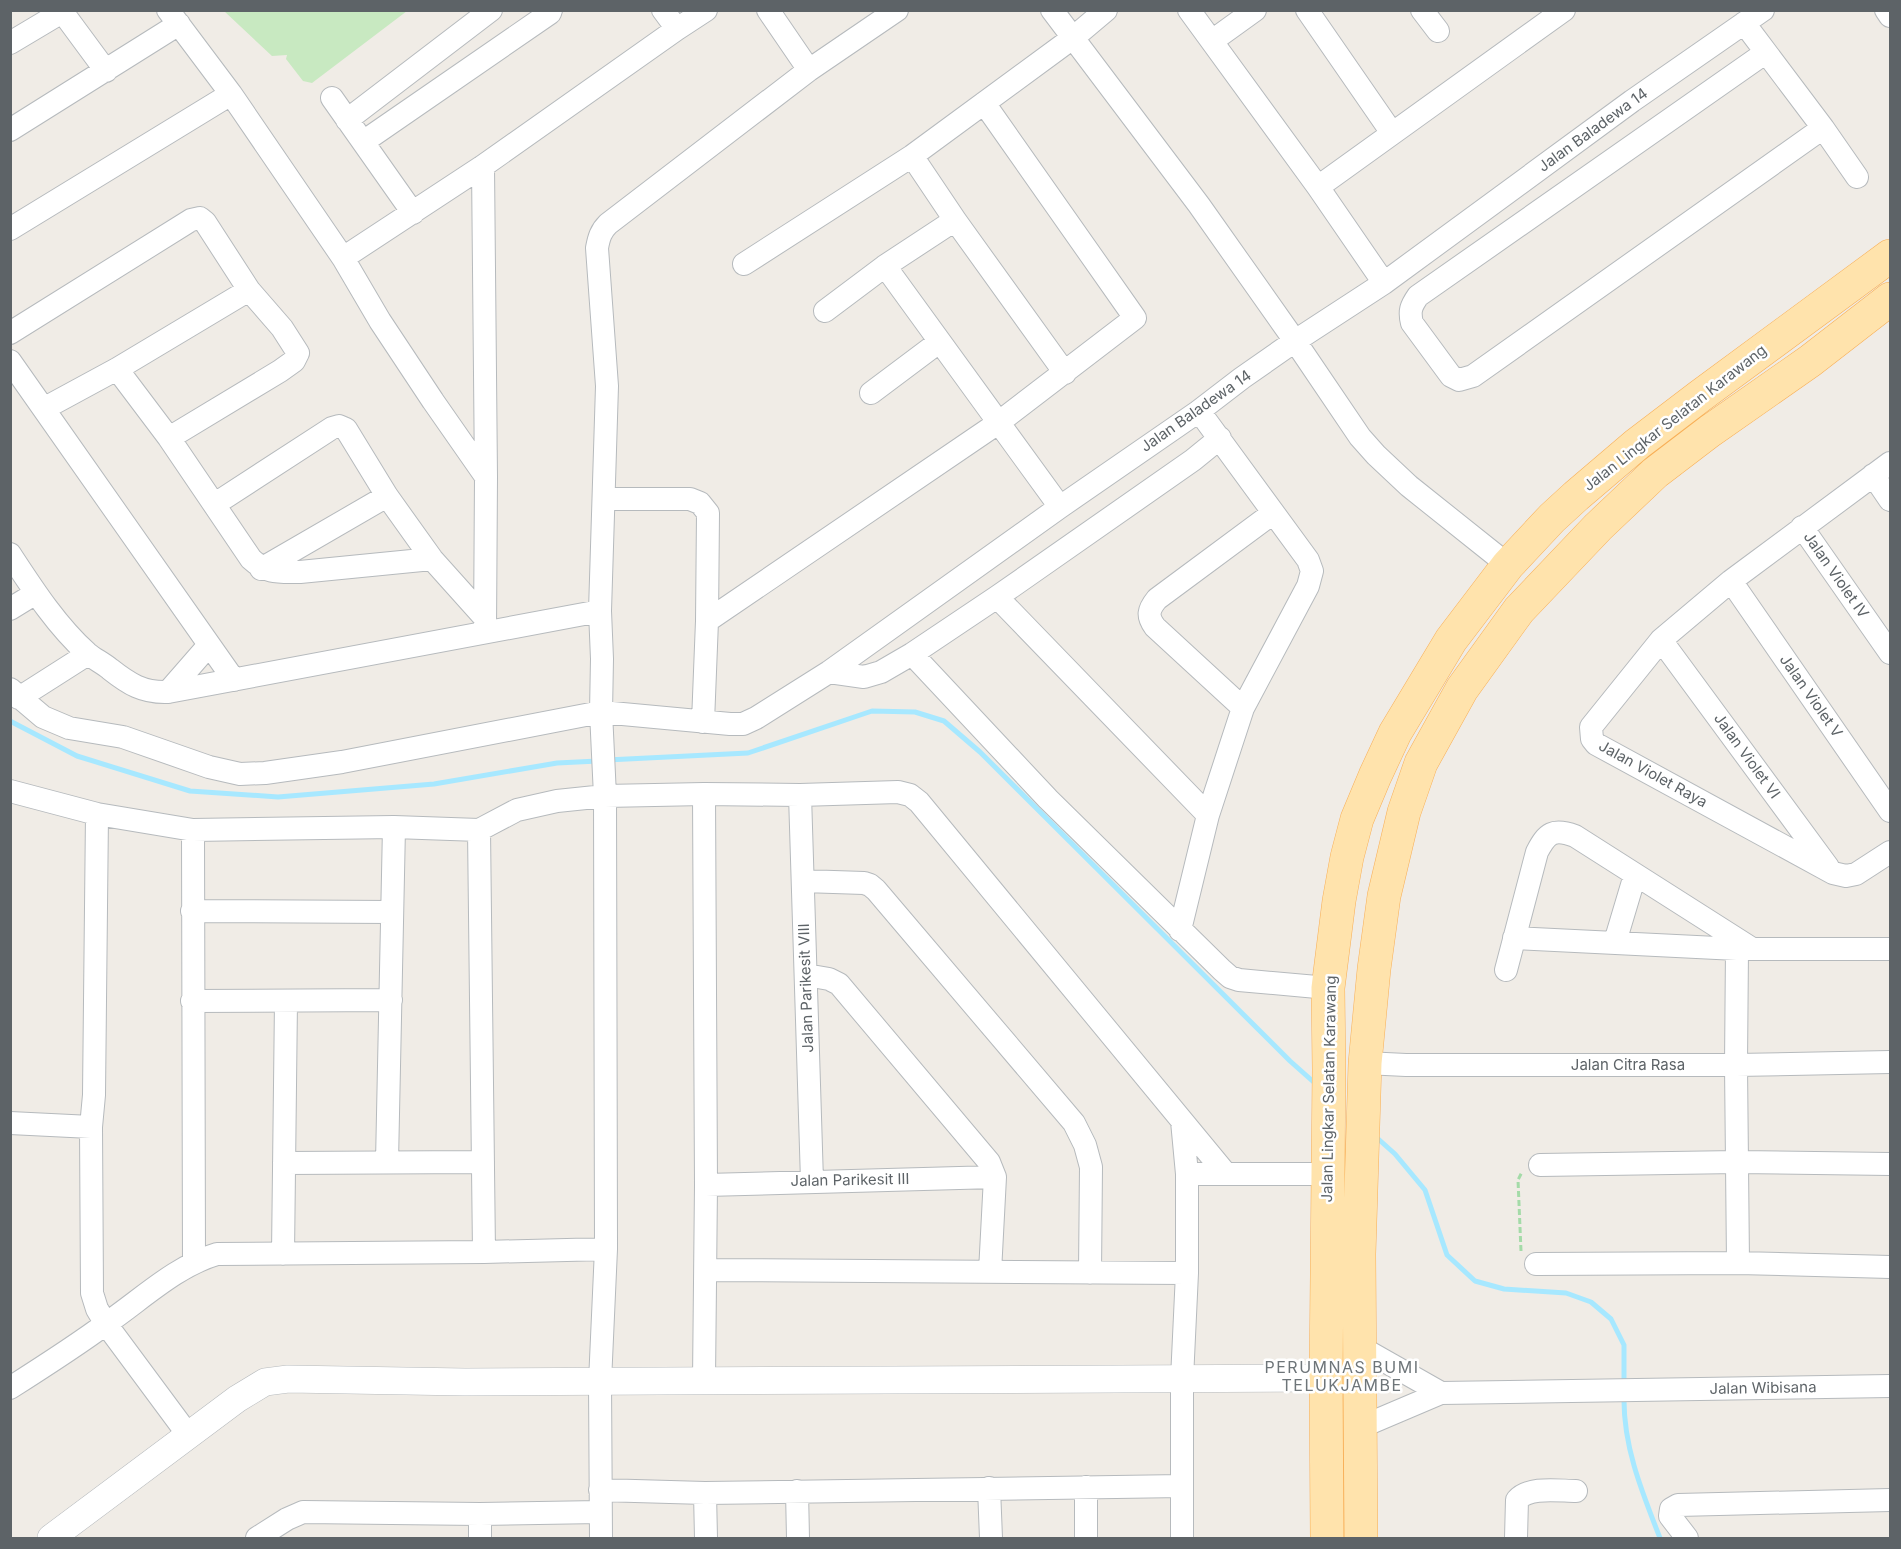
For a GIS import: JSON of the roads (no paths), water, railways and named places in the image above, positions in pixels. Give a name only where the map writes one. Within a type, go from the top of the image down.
[{"type":"main road","name":"Jalan Lingkar Selatan Karawang","points":[[1327,1539],[1328,987],[1347,857],[1357,819],[1374,776],[1395,733],[1451,640],[1508,565],[1576,496],[1637,444],[1709,388],[1890,256]]},
{"type":"main road","name":"Jalan Lingkar Selatan Karawang","points":[[1361,1539],[1359,1254],[1365,1063],[1384,896],[1404,812],[1421,764],[1462,688],[1519,610],[1598,527],[1655,473],[1710,431],[1810,361],[1890,299]]},
{"type":"street","points":[[347,120],[491,10]]},
{"type":"street","points":[[363,142],[550,13],[551,10]]},
{"type":"street","points":[[663,10],[677,29]]},
{"type":"street","points":[[343,258],[483,166],[706,10]]},
{"type":"street","points":[[768,10],[809,70]]},
{"type":"street","points":[[601,1539],[600,1382],[606,1249],[605,796],[600,611],[607,386],[597,248],[601,231],[608,224],[809,70],[897,10]]},
{"type":"street","points":[[1052,10],[1199,205],[1360,437],[1409,486],[1508,565]]},
{"type":"street","points":[[744,264],[912,156],[1074,37],[1106,10]]},
{"type":"street","points":[[1189,10],[1318,187],[1384,283]]},
{"type":"street","points":[[1212,41],[1255,10]]},
{"type":"street","points":[[1307,10],[1392,133]]},
{"type":"street","points":[[1422,10],[1438,31]]},
{"type":"street","points":[[1318,187],[1564,10]]},
{"type":"street","name":"Jalan Baladewa 14","points":[[15,694],[43,717],[69,728],[123,737],[209,767],[240,774],[265,773],[342,762],[601,712],[743,724],[829,672],[1295,341],[1384,283],[1632,101],[1763,10]]},
{"type":"street","points":[[1886,10],[1890,16]]},
{"type":"street","points":[[10,43],[62,11],[106,71]]},
{"type":"street","points":[[10,130],[106,71],[173,17],[231,94],[343,258],[386,330],[486,477]]},
{"type":"street","points":[[1744,23],[1857,177]]},
{"type":"street","points":[[1765,53],[1418,296],[1409,312],[1412,323],[1451,376],[1459,380],[1473,376],[1823,128]]},
{"type":"street","points":[[10,229],[231,94]]},
{"type":"street","points":[[332,98],[413,213]]},
{"type":"street","points":[[708,621],[998,423],[1065,374],[1135,318],[984,103]]},
{"type":"street","points":[[912,156],[1065,374]]},
{"type":"street","points":[[483,166],[485,624]]},
{"type":"street","points":[[10,333],[191,220],[200,218],[206,222],[249,290],[282,328],[298,353],[294,361],[280,371],[169,438]]},
{"type":"street","points":[[825,311],[885,266],[955,220]]},
{"type":"street","points":[[885,266],[1059,507]]},
{"type":"street","points":[[45,408],[117,369],[249,290]]},
{"type":"street","points":[[871,393],[939,342]]},
{"type":"street","points":[[10,361],[234,680]]},
{"type":"street","points":[[117,369],[169,438],[251,559],[261,569],[300,572],[432,559]]},
{"type":"street","points":[[1180,930],[1208,815],[1243,708],[1311,579],[1312,571],[1308,560],[1199,411]]},
{"type":"street","points":[[215,504],[332,428],[339,426],[346,429],[387,496],[432,559],[485,624]]},
{"type":"street","points":[[829,672],[864,677],[881,672],[912,654],[1193,460],[1220,438]]},
{"type":"street","points":[[1882,469],[1890,500]]},
{"type":"street","name":"Jalan Violet Raya","points":[[1833,873],[1596,744],[1592,739],[1591,726],[1660,640],[1731,581],[1882,469]]},
{"type":"street","points":[[261,569],[387,496]]},
{"type":"street","points":[[604,499],[690,498],[708,513],[708,621],[703,722]]},
{"type":"street","points":[[1243,708],[1155,627],[1149,618],[1149,609],[1156,599],[1273,513]]},
{"type":"street","name":"Jalan Violet IV","points":[[1802,527],[1890,653]]},
{"type":"street","points":[[10,554],[36,593],[88,654],[122,679],[154,692],[168,692],[234,680],[485,624],[600,611]]},
{"type":"street","name":"Jalan Violet V","points":[[1731,581],[1890,811]]},
{"type":"street","points":[[10,609],[36,593]]},
{"type":"street","points":[[997,597],[1208,815]]},
{"type":"street","name":"Jalan Violet VI","points":[[1660,640],[1833,873]]},
{"type":"street","points":[[168,692],[209,645]]},
{"type":"street","points":[[15,694],[88,654]]},
{"type":"street","points":[[912,654],[1048,799],[1230,977],[1239,980],[1328,987]]},
{"type":"street","points":[[10,791],[97,814],[193,830],[394,827],[479,830],[517,810],[557,801],[605,796],[898,792],[910,795],[919,802],[1226,1174]]},
{"type":"street","points":[[704,794],[706,1185],[704,1380]]},
{"type":"street","name":"Jalan Parikesit VIII","points":[[800,795],[812,1181]]},
{"type":"street","points":[[97,814],[92,1293],[97,1309],[106,1324],[189,1436]]},
{"type":"street","points":[[387,1162],[394,827]]},
{"type":"street","points":[[193,830],[194,1262]]},
{"type":"street","points":[[479,830],[484,1252]]},
{"type":"street","points":[[1506,970],[1537,852],[1543,841],[1554,832],[1575,836],[1744,949]]},
{"type":"street","points":[[1833,873],[1846,876],[1856,874],[1890,852]]},
{"type":"street","points":[[1615,942],[1635,875]]},
{"type":"street","points":[[803,881],[864,883],[876,890],[1074,1123],[1082,1135],[1091,1167],[1090,1273]]},
{"type":"street","points":[[192,910],[392,912]]},
{"type":"street","points":[[1514,938],[1744,949],[1890,949]]},
{"type":"street","points":[[1738,1263],[1736,1065],[1744,949]]},
{"type":"street","points":[[806,975],[829,979],[839,984],[988,1162],[994,1177],[990,1272]]},
{"type":"street","points":[[192,1001],[391,1000]]},
{"type":"street","points":[[283,1254],[286,1001]]},
{"type":"street","name":"Jalan Citra Rasa","points":[[1365,1063],[1736,1065],[1890,1062]]},
{"type":"street","points":[[1182,1121],[1187,1174],[1187,1273],[1182,1379],[1182,1539]]},
{"type":"street","points":[[10,1123],[92,1127]]},
{"type":"street","points":[[284,1163],[483,1162]]},
{"type":"street","points":[[1540,1165],[1737,1162],[1890,1164]]},
{"type":"street","points":[[1187,1174],[1328,1174]]},
{"type":"street","name":"Jalan Parikesit III","points":[[706,1185],[994,1177]]},
{"type":"street","points":[[10,1388],[106,1324],[176,1273],[194,1262],[217,1254],[606,1249]]},
{"type":"street","points":[[1536,1264],[1738,1263],[1890,1267]]},
{"type":"street","points":[[706,1270],[1187,1273]]},
{"type":"street","points":[[1360,1347],[1441,1394]]},
{"type":"street","points":[[51,1539],[237,1399],[265,1382],[288,1379],[600,1382],[1326,1378]]},
{"type":"street","name":"Jalan Wibisana","points":[[1441,1394],[1890,1386]]},
{"type":"street","points":[[1360,1426],[1441,1394]]},
{"type":"street","points":[[257,1539],[287,1519],[303,1512],[480,1514],[705,1493],[1182,1486]]},
{"type":"street","points":[[1086,1487],[1086,1539]]},
{"type":"street","points":[[989,1488],[991,1539]]},
{"type":"street","points":[[797,1491],[798,1539]]},
{"type":"street","points":[[1516,1539],[1516,1508],[1519,1497],[1533,1492],[1576,1491]]},
{"type":"street","points":[[705,1493],[706,1539]]},
{"type":"street","points":[[1687,1539],[1670,1516],[1671,1509],[1678,1504],[1890,1500]]},
{"type":"street","points":[[480,1514],[480,1539]]},
{"type":"waterway","points":[[607,760],[748,753],[872,711],[915,712],[944,721],[980,752],[1290,1061],[1317,1085]]},
{"type":"waterway","points":[[10,721],[77,756],[190,791],[278,797],[434,784],[557,763],[598,761]]},
{"type":"waterway","points":[[1376,1137],[1395,1154],[1425,1190],[1447,1255],[1475,1281],[1504,1289],[1566,1293],[1591,1302],[1611,1319],[1624,1345],[1624,1384]]},
{"type":"waterway","points":[[1624,1396],[1630,1451],[1640,1486],[1660,1538]]},
{"type":"district","name":"PERUMNAS BUMI TELUKJAMBE","points":[[1342,1376]]}]
